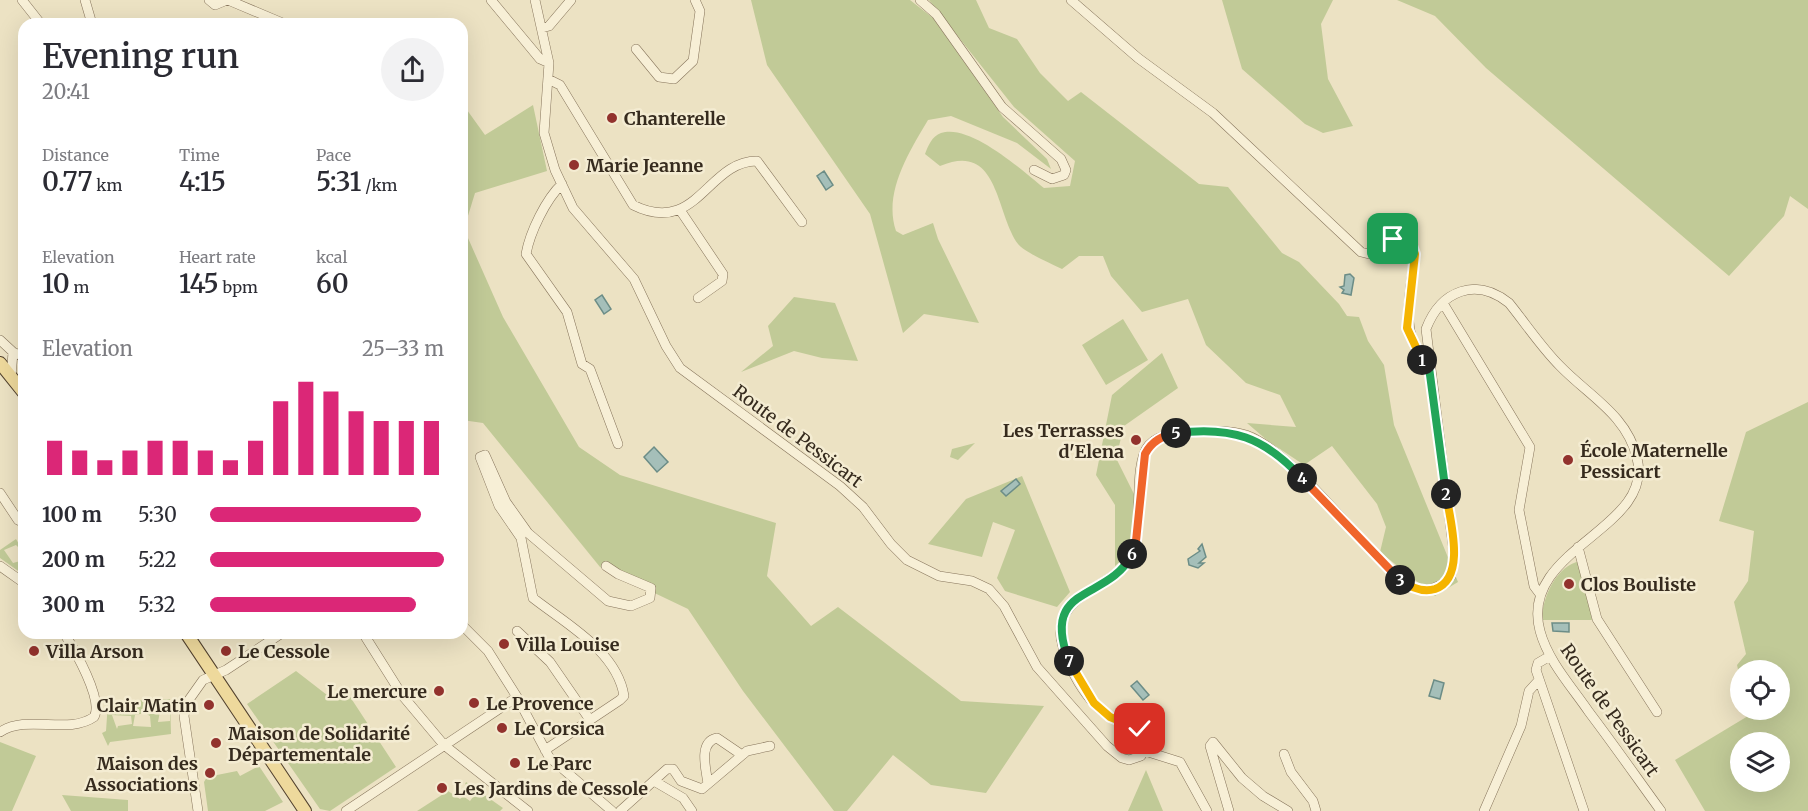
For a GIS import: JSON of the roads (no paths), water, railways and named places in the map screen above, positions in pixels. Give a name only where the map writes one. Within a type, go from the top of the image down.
[{"type":"main road","points":[[0,363],[18,386]]},
{"type":"main road","points":[[190,639],[305,811]]},
{"type":"street","points":[[22,0],[36,18]]},
{"type":"street","points":[[85,0],[90,18]]},
{"type":"street","points":[[209,0],[215,5],[228,0],[271,18]]},
{"type":"street","points":[[491,0],[540,59],[549,63]]},
{"type":"street","name":"Route de Pessicart","points":[[535,0],[549,63],[544,133],[562,184],[578,215],[634,279],[666,346],[680,368],[840,486],[863,507],[891,544],[907,560],[939,576],[972,581],[989,588],[1004,606],[1037,667],[1107,746],[1122,758],[1129,759],[1141,756],[1145,751]]},
{"type":"street","points":[[542,28],[549,26],[571,0]]},
{"type":"street","points":[[636,49],[659,77],[674,79],[693,61],[700,11],[695,0]]},
{"type":"street","points":[[920,0],[936,14],[1002,107],[1061,159],[1066,170],[1064,175],[1052,179],[1034,170]]},
{"type":"street","points":[[1071,0],[1138,58],[1213,113],[1361,252],[1369,254],[1393,239],[1402,237],[1411,243],[1415,254],[1407,328],[1419,356],[1423,360],[1428,360]]},
{"type":"street","points":[[548,79],[560,85],[633,205],[666,214],[680,210],[739,165],[756,161],[802,222]]},
{"type":"street","points":[[562,184],[550,200],[528,245],[526,254],[567,312],[582,364],[590,369],[618,444]]},
{"type":"street","points":[[680,210],[723,274],[722,281],[698,298]]},
{"type":"street","points":[[1207,811],[1180,762],[1145,751],[1147,740],[1140,729],[1110,717],[1094,703],[1071,665],[1061,636],[1063,617],[1067,609],[1081,595],[1123,568],[1134,551],[1142,463],[1150,445],[1168,435],[1187,432],[1234,432],[1258,440],[1299,474],[1398,578],[1417,589],[1436,588],[1451,576],[1454,554],[1428,360],[1426,329],[1443,303],[1453,295],[1472,288],[1500,296],[1509,303],[1558,364],[1605,405],[1630,438],[1638,460],[1638,488],[1628,503],[1557,568],[1540,594],[1534,586],[1519,510],[1530,447],[1443,303]]},
{"type":"street","points":[[0,340],[18,354]]},
{"type":"street","points":[[11,377],[13,352]]},
{"type":"street","points":[[545,750],[624,696],[623,684],[618,674],[597,648],[533,598],[522,538],[499,506],[480,457],[485,455],[506,502],[528,533],[608,601],[631,606],[650,598],[651,588],[618,574],[606,566]]},
{"type":"street","points":[[0,493],[18,518]]},
{"type":"street","points":[[1578,547],[1597,619],[1657,712]]},
{"type":"street","points":[[0,566],[18,580]]},
{"type":"street","name":"Route de Pessicart","points":[[1540,594],[1537,619],[1550,656],[1661,811]]},
{"type":"street","points":[[468,631],[488,651],[518,697],[549,756],[612,811]]},
{"type":"street","points":[[517,631],[550,662],[590,720]]},
{"type":"street","points":[[1,730],[24,725],[75,723],[94,717],[97,708],[95,694],[67,639]]},
{"type":"street","points":[[198,811],[185,710],[197,686],[203,680],[272,639]]},
{"type":"street","points":[[367,639],[402,695],[444,745],[470,768],[528,811]]},
{"type":"street","points":[[1550,656],[1536,666],[1539,680],[1584,811]]},
{"type":"street","points":[[1484,811],[1521,726],[1529,691],[1539,680]]},
{"type":"street","points":[[346,811],[518,697]]},
{"type":"street","points":[[708,784],[705,755],[706,745],[711,739],[717,738],[742,755]]},
{"type":"street","points":[[1229,811],[1210,746],[1213,742],[1242,778],[1263,796],[1288,811]]},
{"type":"street","points":[[620,811],[667,769],[673,769],[681,781],[702,789],[747,751],[770,746]]},
{"type":"street","points":[[1284,754],[1291,772],[1313,801],[1316,811]]},
{"type":"street","points":[[654,782],[683,798],[692,811]]},
{"type":"water","points":[[824,171],[833,185],[826,190],[817,176]]},
{"type":"water","points":[[1350,274],[1354,278],[1351,295],[1342,293],[1344,290],[1340,287],[1344,286],[1345,275]]},
{"type":"water","points":[[602,295],[611,309],[604,314],[595,300]]},
{"type":"water","points":[[654,447],[668,462],[657,472],[644,457]]},
{"type":"water","points":[[1016,479],[1020,484],[1006,496],[1001,491]]},
{"type":"water","points":[[1202,544],[1206,557],[1199,563],[1204,563],[1198,568],[1189,565],[1188,559],[1200,551],[1198,549]]},
{"type":"water","points":[[1552,623],[1569,623],[1569,632],[1553,631]]},
{"type":"water","points":[[1434,680],[1444,683],[1440,699],[1429,696]]},
{"type":"water","points":[[1137,681],[1149,695],[1143,700],[1131,686]]},
{"type":"place","name":"Chanterelle","points":[[612,118]]},
{"type":"place","name":"Marie Jeanne","points":[[574,165]]},
{"type":"place","name":"Les Terrasses d'Elena","points":[[1136,440]]},
{"type":"place","name":"École Maternelle Pessicart","points":[[1568,460]]},
{"type":"place","name":"Clos Bouliste","points":[[1569,584]]},
{"type":"place","name":"Villa Louise","points":[[504,644]]},
{"type":"place","name":"Villa Arson","points":[[34,651]]},
{"type":"place","name":"Le Cessole","points":[[226,651]]},
{"type":"place","name":"Le mercure","points":[[439,691]]},
{"type":"place","name":"Le Provence","points":[[474,703]]},
{"type":"place","name":"Clair Matin","points":[[209,705]]},
{"type":"place","name":"Le Corsica","points":[[502,728]]},
{"type":"place","name":"Maison de Solidarité Départementale","points":[[216,743]]},
{"type":"place","name":"Le Parc","points":[[515,763]]},
{"type":"place","name":"Maison des Associations","points":[[210,773]]},
{"type":"place","name":"Les Jardins de Cessole","points":[[442,788]]}]
